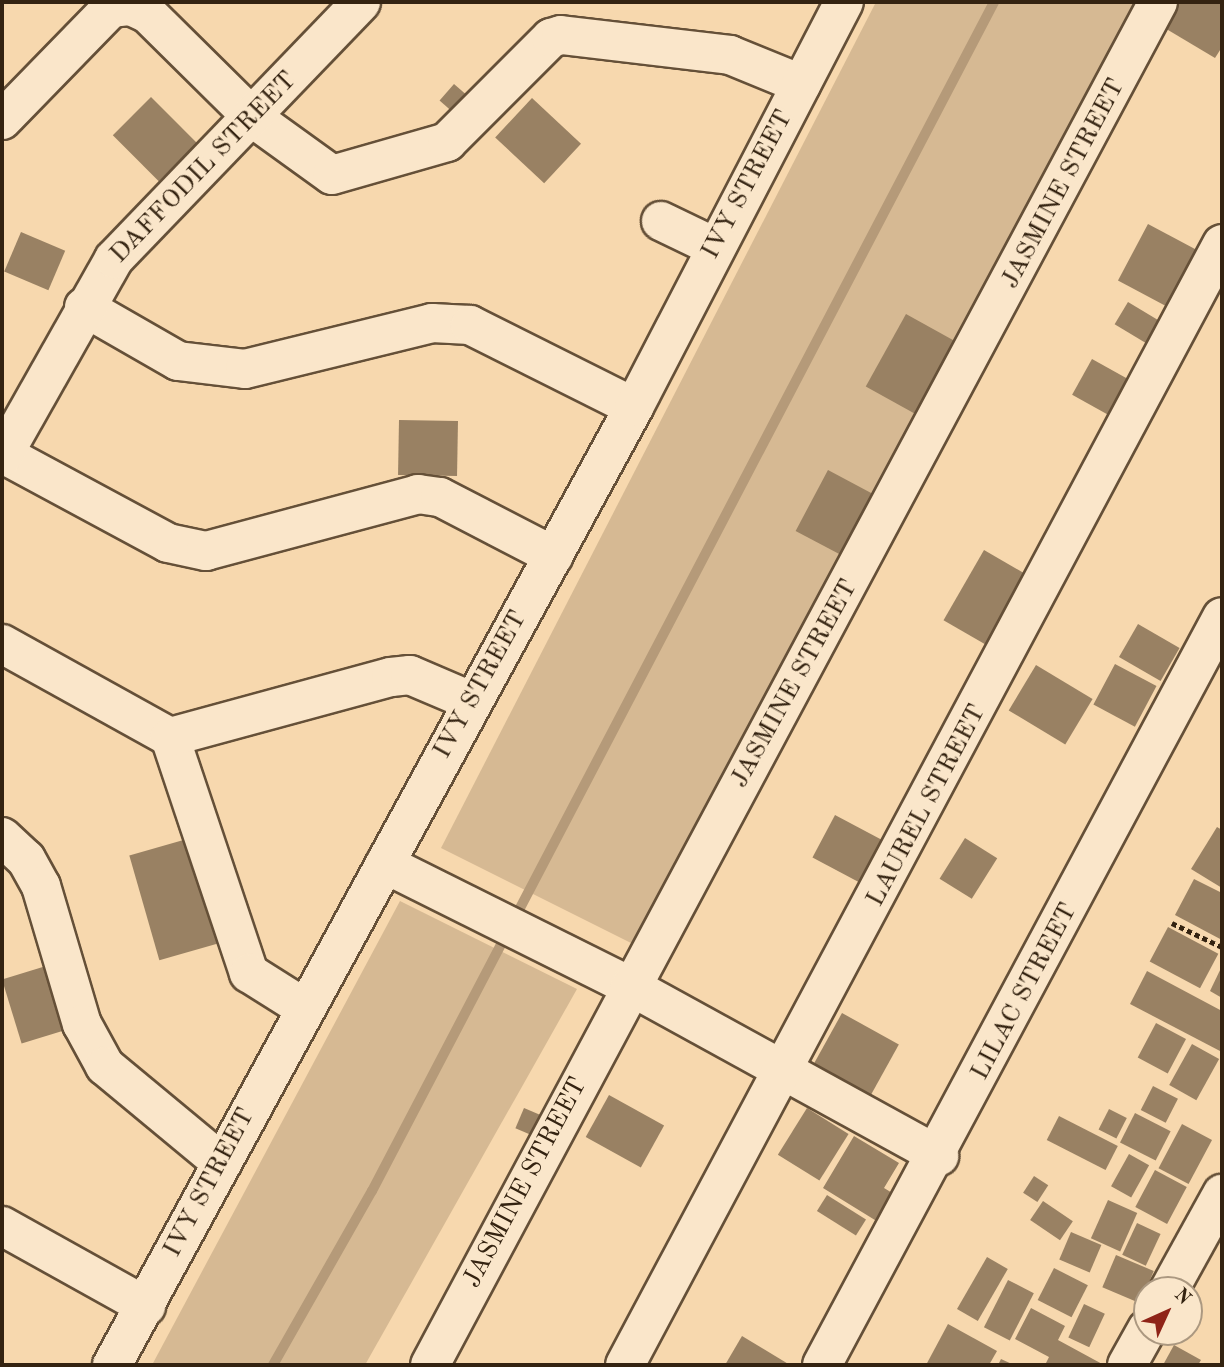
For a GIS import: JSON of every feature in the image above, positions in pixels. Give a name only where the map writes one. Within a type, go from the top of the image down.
[{"type":"street","name":"DAFFODIL STREET","points":[[2,455],[84,307],[114,259],[253,118],[361,2]]},
{"type":"street","name":"IVY STREET","points":[[112,1365],[146,1306],[303,1007],[385,864],[471,701],[554,556],[844,2]]},
{"type":"street","name":"JASMINE STREET","points":[[430,1365],[630,986],[1158,2]]},
{"type":"street","points":[[2,120],[111,8],[131,6],[148,14],[253,118],[321,171],[344,176],[447,142],[561,35],[730,55],[801,84]]},
{"type":"street","points":[[661,221],[715,247]]},
{"type":"street","name":"LAUREL STREET","points":[[625,1365],[786,1073],[1222,244]]},
{"type":"street","points":[[84,307],[178,361],[245,369],[432,323],[470,325],[634,407]]},
{"type":"street","points":[[2,455],[168,543],[206,551],[418,494],[440,497],[554,556]]},
{"type":"street","name":"LILAC STREET","points":[[822,1365],[939,1156],[1222,617]]},
{"type":"street","points":[[2,644],[170,737],[248,974],[303,1007]]},
{"type":"street","points":[[170,737],[391,677],[410,675],[471,701]]},
{"type":"street","points":[[2,837],[26,859],[41,886],[82,1024],[105,1066],[222,1163]]},
{"type":"street","points":[[385,864],[458,898],[630,986],[939,1156]]},
{"type":"street","points":[[1177,1276],[1222,1194]]},
{"type":"street","points":[[2,1226],[146,1306]]},
{"type":"street","points":[[1126,1365],[1137,1346]]},
{"type":"path","points":[[1172,923],[1222,947]]},
{"type":"shaded area","points":[[876,2],[1135,2],[633,944],[441,848]]},
{"type":"shaded area","points":[[400,901],[577,989],[365,1365],[152,1365]]},
{"type":"building","points":[[1178,2],[1222,2],[1222,47],[1215,58],[1163,27]]},
{"type":"building","points":[[454,84],[470,98],[455,114],[440,101]]},
{"type":"building","points":[[151,97],[197,143],[159,181],[113,135]]},
{"type":"building","points":[[532,98],[581,144],[544,183],[495,137]]},
{"type":"building","points":[[1148,224],[1207,255],[1177,312],[1118,281]]},
{"type":"building","points":[[21,232],[65,251],[48,290],[4,272]]},
{"type":"building","points":[[1128,302],[1170,327],[1157,350],[1115,324]]},
{"type":"building","points":[[906,314],[963,346],[923,418],[866,387]]},
{"type":"building","points":[[1092,359],[1140,386],[1120,422],[1072,395]]},
{"type":"building","points":[[399,420],[458,421],[457,476],[398,475]]},
{"type":"building","points":[[828,470],[873,494],[841,555],[796,531]]},
{"type":"building","points":[[984,550],[1038,581],[997,651],[944,620]]},
{"type":"building","points":[[1138,624],[1180,648],[1161,681],[1119,657]]},
{"type":"building","points":[[1115,664],[1156,686],[1135,727],[1093,705]]},
{"type":"building","points":[[1036,665],[1093,699],[1065,744],[1009,710]]},
{"type":"building","points":[[835,815],[892,845],[869,887],[812,857]]},
{"type":"building","points":[[1217,827],[1222,830],[1222,888],[1191,869]]},
{"type":"building","points":[[965,838],[997,858],[972,899],[940,879]]},
{"type":"building","points":[[187,839],[217,944],[159,960],[129,856]]},
{"type":"building","points":[[1194,879],[1222,893],[1222,940],[1175,915]]},
{"type":"building","points":[[1168,927],[1218,954],[1200,988],[1150,961]]},
{"type":"building","points":[[46,966],[66,1030],[22,1044],[2,979]]},
{"type":"building","points":[[1222,966],[1222,998],[1210,991]]},
{"type":"building","points":[[1147,971],[1222,1011],[1220,1051],[1130,1004]]},
{"type":"building","points":[[842,1013],[899,1045],[870,1097],[813,1065]]},
{"type":"building","points":[[1156,1023],[1186,1039],[1168,1073],[1138,1057]]},
{"type":"building","points":[[1192,1044],[1219,1059],[1196,1100],[1169,1085]]},
{"type":"building","points":[[1153,1086],[1178,1099],[1166,1123],[1141,1110]]},
{"type":"building","points":[[609,1095],[664,1126],[641,1168],[586,1137]]},
{"type":"building","points":[[524,1108],[545,1117],[537,1137],[515,1128]]},
{"type":"building","points":[[807,1108],[849,1134],[819,1181],[778,1155]]},
{"type":"building","points":[[1109,1109],[1127,1118],[1116,1139],[1099,1129]]},
{"type":"building","points":[[1135,1113],[1171,1131],[1156,1161],[1120,1142]]},
{"type":"building","points":[[1059,1116],[1118,1146],[1106,1170],[1047,1140]]},
{"type":"building","points":[[1182,1124],[1212,1140],[1189,1184],[1159,1168]]},
{"type":"building","points":[[854,1136],[899,1163],[884,1188],[899,1197],[883,1225],[823,1188]]},
{"type":"building","points":[[1129,1154],[1149,1165],[1131,1198],[1111,1186]]},
{"type":"building","points":[[1155,1170],[1187,1187],[1167,1224],[1135,1207]]},
{"type":"building","points":[[1034,1176],[1048,1185],[1037,1202],[1023,1193]]},
{"type":"building","points":[[827,1195],[866,1219],[856,1235],[817,1211]]},
{"type":"building","points":[[1108,1200],[1137,1213],[1120,1251],[1091,1238]]},
{"type":"building","points":[[1043,1201],[1073,1221],[1060,1240],[1030,1220]]},
{"type":"building","points":[[1137,1223],[1161,1234],[1146,1266],[1122,1255]]},
{"type":"building","points":[[1071,1232],[1101,1245],[1090,1273],[1059,1260]]},
{"type":"building","points":[[1116,1255],[1154,1271],[1152,1276],[1133,1276],[1133,1300],[1102,1287]]},
{"type":"building","points":[[987,1257],[1008,1269],[978,1321],[957,1309]]},
{"type":"building","points":[[1054,1268],[1088,1285],[1072,1317],[1038,1300]]},
{"type":"building","points":[[1008,1280],[1034,1293],[1010,1340],[984,1327]]},
{"type":"building","points":[[1084,1304],[1105,1314],[1089,1347],[1068,1338]]},
{"type":"building","points":[[1031,1308],[1065,1326],[1058,1340],[1104,1365],[1045,1365],[1049,1357],[1015,1339]]},
{"type":"building","points":[[948,1324],[997,1351],[989,1365],[926,1365]]},
{"type":"building","points":[[742,1336],[790,1365],[725,1365]]},
{"type":"building","points":[[1173,1346],[1201,1360],[1198,1365],[1163,1365]]},
{"type":"building","points":[[1001,1359],[1014,1365],[998,1365]]},
{"type":"waterway","points":[[273,1365],[372,1191],[994,2]]}]
